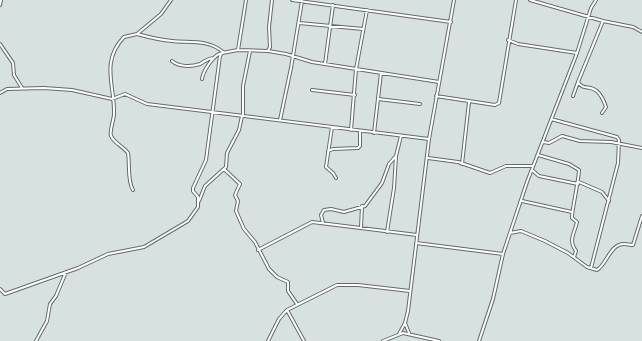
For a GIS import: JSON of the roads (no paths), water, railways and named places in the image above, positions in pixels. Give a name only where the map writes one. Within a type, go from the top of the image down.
[{"type":"street","points":[[0,5],[1,0]]},
{"type":"street","points":[[137,34],[161,14],[171,0]]},
{"type":"street","points":[[238,50],[246,0]]},
{"type":"street","points":[[268,51],[270,47],[269,27],[272,0]]},
{"type":"street","points":[[292,0],[451,22]]},
{"type":"street","points":[[399,334],[405,323],[416,235],[428,158],[429,139],[454,0]]},
{"type":"street","points":[[436,96],[495,105],[499,103],[508,40],[516,0]]},
{"type":"street","points":[[530,0],[633,28],[642,32]]},
{"type":"street","points":[[479,341],[493,299],[503,254],[510,233],[533,166],[576,53],[588,16],[596,0]]},
{"type":"street","points":[[280,120],[302,1]]},
{"type":"street","points":[[325,64],[333,5]]},
{"type":"street","points":[[351,130],[355,96],[356,69],[367,10]]},
{"type":"street","points":[[573,96],[603,21]]},
{"type":"street","points":[[299,23],[363,29]]},
{"type":"street","points":[[132,190],[129,184],[130,164],[128,153],[113,139],[111,135],[114,111],[110,73],[114,50],[124,37],[137,34],[173,41],[196,41],[216,47],[223,52]]},
{"type":"street","points":[[508,40],[518,44],[576,53]]},
{"type":"street","points":[[0,44],[13,63],[14,75],[22,89]]},
{"type":"street","points":[[202,79],[214,58],[223,52],[238,50],[268,51],[293,56],[312,62],[439,82]]},
{"type":"street","points":[[0,289],[4,294],[11,293],[108,254],[144,247],[188,222],[196,212],[205,186],[224,169],[227,163],[228,153],[239,130],[242,116],[243,86],[250,51]]},
{"type":"street","points":[[199,202],[198,195],[193,190],[206,160],[212,112],[223,52]]},
{"type":"street","points":[[172,61],[183,66],[200,64],[208,58],[214,58]]},
{"type":"street","points":[[374,133],[381,73]]},
{"type":"street","points":[[578,82],[580,85],[591,87],[598,91],[605,106],[602,113]]},
{"type":"street","points":[[0,92],[7,90],[51,88],[72,90],[112,98],[125,94],[147,104],[429,139]]},
{"type":"street","points":[[312,90],[355,96]]},
{"type":"street","points":[[378,99],[420,104]]},
{"type":"street","points":[[462,164],[469,102]]},
{"type":"street","points":[[551,119],[617,137],[620,143],[618,163],[591,268]]},
{"type":"street","points":[[332,127],[326,168],[333,173],[336,178]]},
{"type":"street","points":[[328,151],[333,148],[358,148],[361,141],[360,131]]},
{"type":"street","points":[[387,232],[394,188],[396,156],[401,136]]},
{"type":"street","points":[[542,142],[549,143],[559,136],[580,140],[620,143],[642,148]]},
{"type":"street","points":[[538,155],[577,167],[579,170],[572,212],[572,218],[577,222],[571,242],[576,251],[574,257]]},
{"type":"street","points":[[323,223],[321,215],[324,210],[344,212],[368,203],[382,183],[387,166],[396,156]]},
{"type":"street","points":[[428,158],[462,164],[490,173],[506,166],[533,166]]},
{"type":"street","points":[[224,169],[240,184],[235,196],[238,201],[236,211],[244,229],[255,242],[264,263],[274,275],[288,282],[288,291],[297,304]]},
{"type":"street","points":[[532,170],[540,176],[578,183],[602,192],[609,201]]},
{"type":"street","points":[[522,200],[572,212]]},
{"type":"street","points":[[361,228],[362,206]]},
{"type":"street","points":[[510,233],[521,231],[545,240],[574,257],[587,267],[597,270],[603,267],[609,254],[618,246],[633,245],[642,216]]},
{"type":"street","points":[[258,250],[312,222],[416,235]]},
{"type":"street","points":[[416,243],[503,254]]},
{"type":"street","points":[[36,341],[47,321],[50,304],[56,296],[66,272]]},
{"type":"street","points":[[268,341],[279,319],[287,310],[337,285],[358,285],[410,292]]},
{"type":"street","points":[[287,310],[304,341]]},
{"type":"street","points":[[405,323],[409,333]]},
{"type":"street","points":[[383,341],[399,334],[409,333],[439,341]]}]
